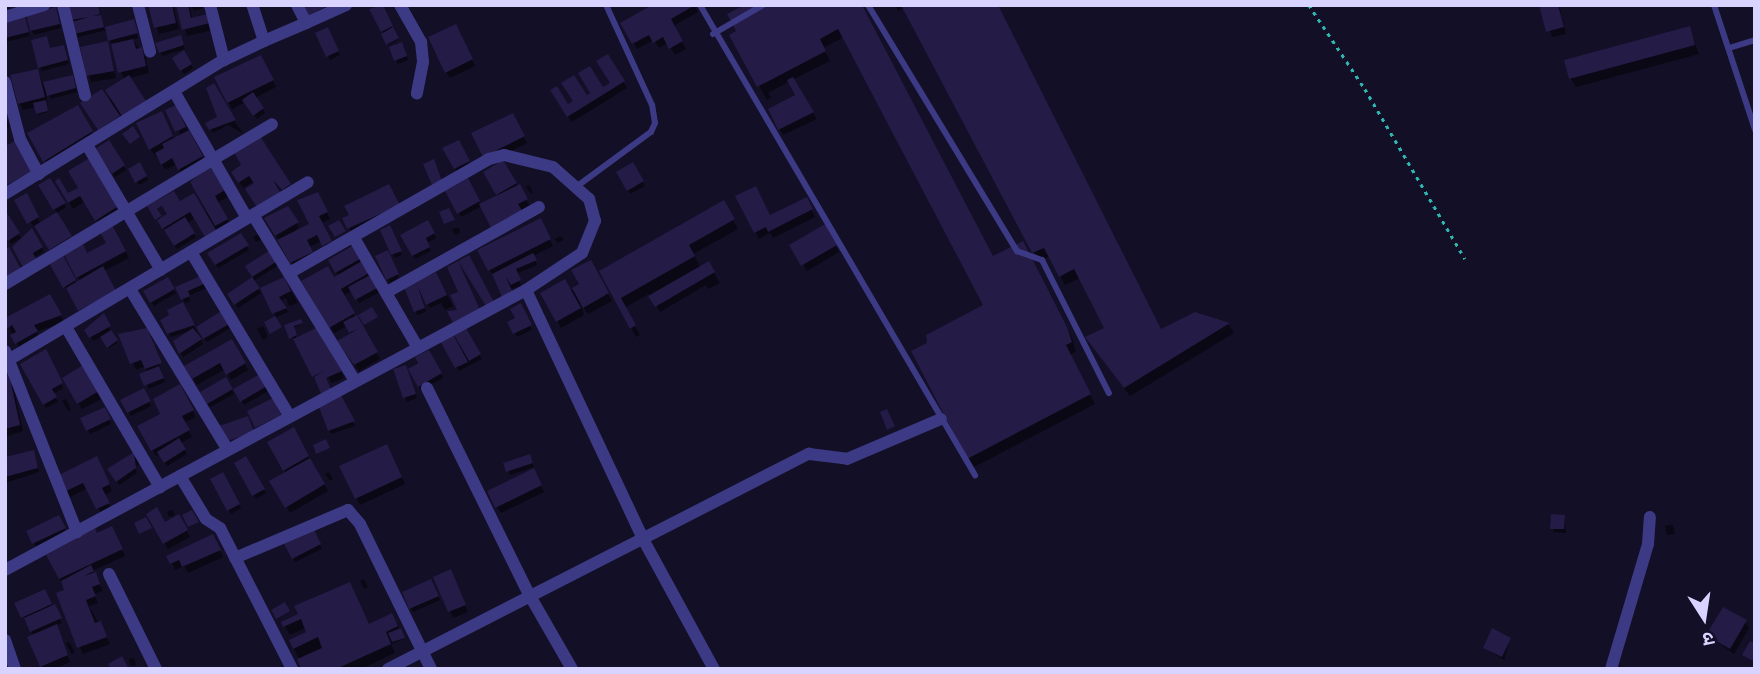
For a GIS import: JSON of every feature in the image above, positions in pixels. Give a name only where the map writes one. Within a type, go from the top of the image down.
[{"type":"street","points":[[5,17],[44,5]]},
{"type":"street","points":[[63,5],[85,95]]},
{"type":"street","points":[[138,5],[150,51]]},
{"type":"street","points":[[210,5],[224,60]]},
{"type":"street","points":[[252,5],[264,41]]},
{"type":"street","points":[[297,5],[306,23]]},
{"type":"street","points":[[5,194],[175,93],[224,60],[346,5]]},
{"type":"street","points":[[400,5],[421,42],[423,62],[417,93]]},
{"type":"street","points":[[5,82],[20,139],[39,173]]},
{"type":"street","points":[[175,93],[212,159],[289,273],[355,382]]},
{"type":"street","points":[[5,284],[272,124]]},
{"type":"street","points":[[87,145],[161,270]]},
{"type":"street","points":[[5,570],[526,290],[582,254],[590,242],[595,221],[589,199],[553,167],[504,155],[489,159],[289,273]]},
{"type":"street","points":[[77,532],[6,358],[66,327],[308,182]]},
{"type":"street","points":[[387,292],[539,207]]},
{"type":"street","points":[[354,238],[418,348]]},
{"type":"street","points":[[191,252],[290,417]]},
{"type":"street","points":[[130,289],[228,450]]},
{"type":"street","points":[[526,290],[643,539],[714,669]]},
{"type":"street","points":[[66,327],[160,487]]},
{"type":"street","points":[[427,388],[530,596],[572,669]]},
{"type":"street","points":[[388,669],[809,454],[847,459],[941,419]]},
{"type":"street","points":[[180,476],[206,519],[220,528],[292,669]]},
{"type":"street","points":[[235,558],[348,510],[360,524],[431,669]]},
{"type":"street","points":[[1611,669],[1648,544],[1650,517]]},
{"type":"street","points":[[109,574],[156,669]]},
{"type":"street","points":[[5,640],[15,669]]},
{"type":"lane","points":[[576,187],[651,132],[654,123],[652,105],[606,5]]},
{"type":"lane","points":[[700,5],[713,34],[975,475]]},
{"type":"lane","points":[[713,34],[763,5]]},
{"type":"lane","points":[[868,5],[1017,251],[1042,261],[1109,393]]},
{"type":"lane","points":[[1714,5],[1755,130]]},
{"type":"lane","points":[[1730,48],[1755,40]]},
{"type":"path","points":[[1309,5],[1365,89],[1465,259]]},
{"type":"building","points":[[68,5],[98,5],[100,14],[93,16],[101,15],[104,27],[74,34],[72,22],[89,17],[71,20]]},
{"type":"building","points":[[148,5],[172,5],[176,23],[154,28]]},
{"type":"building","points":[[176,5],[188,5],[191,18],[208,14],[210,23],[182,30]]},
{"type":"building","points":[[302,5],[329,5],[307,16]]},
{"type":"building","points":[[383,5],[393,26],[381,32],[369,9]]},
{"type":"building","points":[[652,5],[695,5],[671,19],[683,41],[669,49],[663,37],[653,43],[649,35],[632,44],[620,23]]},
{"type":"building","points":[[862,5],[993,256],[1023,241],[1067,327],[1072,342],[1066,345],[1091,394],[967,459],[911,351],[927,343],[926,335],[983,305],[838,29],[820,39],[826,51],[757,87],[729,35],[736,31],[727,14],[742,6]]},
{"type":"building","points":[[901,5],[998,5],[1161,329],[1195,312],[1230,323],[1124,388],[1085,337],[1104,328],[1074,269],[1059,277],[1044,248],[1032,253]]},
{"type":"building","points":[[1539,5],[1558,5],[1564,27],[1546,32]]},
{"type":"building","points":[[56,7],[60,24],[30,31],[26,14]]},
{"type":"building","points":[[25,16],[29,32],[5,38],[5,21]]},
{"type":"building","points":[[134,19],[138,33],[108,41],[105,27]]},
{"type":"building","points":[[456,24],[473,59],[445,73],[428,37]]},
{"type":"building","points":[[1690,26],[1695,45],[1569,79],[1564,60]]},
{"type":"building","points":[[328,27],[339,51],[326,57],[315,33]]},
{"type":"building","points":[[393,27],[399,38],[386,45],[381,34]]},
{"type":"building","points":[[181,35],[184,45],[159,53],[155,43]]},
{"type":"building","points":[[47,36],[50,48],[64,45],[68,60],[38,68],[31,40]]},
{"type":"building","points":[[133,39],[136,49],[142,47],[146,66],[118,73],[111,44]]},
{"type":"building","points":[[108,41],[114,71],[86,76],[80,47]]},
{"type":"building","points":[[402,42],[407,56],[394,61],[389,47]]},
{"type":"building","points":[[184,50],[192,64],[180,71],[172,58]]},
{"type":"building","points":[[608,54],[625,81],[567,117],[550,90],[557,86],[568,104],[573,101],[561,83],[574,75],[587,95],[590,93],[578,73],[590,66],[603,87],[610,83],[596,61]]},
{"type":"building","points":[[261,55],[274,80],[227,103],[214,77]]},
{"type":"building","points":[[38,69],[45,97],[18,104],[10,75]]},
{"type":"building","points":[[73,75],[76,88],[47,96],[43,82]]},
{"type":"building","points":[[129,75],[146,101],[122,116],[105,90]]},
{"type":"building","points":[[793,77],[814,112],[778,130],[768,109],[795,95],[787,80]]},
{"type":"building","points":[[214,83],[236,120],[209,130],[205,123],[217,117],[206,88]]},
{"type":"building","points":[[102,89],[120,116],[98,130],[80,103]]},
{"type":"building","points":[[253,92],[264,108],[253,116],[242,100]]},
{"type":"building","points":[[46,100],[48,111],[36,114],[33,103]]},
{"type":"building","points":[[78,105],[93,131],[43,162],[27,133]]},
{"type":"building","points":[[176,105],[186,127],[175,132],[165,110]]},
{"type":"building","points":[[162,111],[173,136],[149,150],[136,123]]},
{"type":"building","points":[[513,113],[525,136],[483,157],[471,133]]},
{"type":"building","points":[[133,126],[140,137],[130,144],[122,134]]},
{"type":"building","points":[[189,130],[203,156],[178,170],[172,158],[161,165],[155,153],[164,148],[162,144]]},
{"type":"building","points":[[260,136],[291,184],[282,190],[273,180],[281,194],[258,209],[245,189],[254,183],[249,176],[238,183],[231,172],[241,165],[234,152]]},
{"type":"building","points":[[109,140],[125,165],[112,174],[95,149]]},
{"type":"building","points":[[459,140],[470,161],[454,169],[442,148]]},
{"type":"building","points":[[15,141],[32,171],[5,186],[5,146]]},
{"type":"building","points":[[91,157],[120,205],[95,221],[80,196],[68,203],[55,181],[59,178],[68,193],[78,188],[68,171]]},
{"type":"building","points":[[434,159],[442,181],[432,185],[423,164]]},
{"type":"building","points":[[503,160],[517,183],[496,195],[483,172]]},
{"type":"building","points":[[140,162],[147,176],[135,183],[128,169]]},
{"type":"building","points":[[633,162],[644,181],[627,191],[616,172]]},
{"type":"building","points":[[211,165],[225,190],[215,196],[228,219],[215,226],[190,182]]},
{"type":"building","points":[[50,178],[66,203],[53,210],[38,185]]},
{"type":"building","points":[[468,178],[480,201],[457,214],[445,191]]},
{"type":"building","points":[[389,184],[400,205],[347,229],[342,218],[349,215],[344,206]]},
{"type":"building","points":[[520,184],[528,199],[518,204],[523,212],[491,228],[479,204]]},
{"type":"building","points":[[756,186],[770,215],[807,197],[813,209],[768,232],[766,227],[754,233],[735,196]]},
{"type":"building","points":[[174,191],[180,201],[194,193],[216,230],[205,237],[190,212],[162,229],[157,220],[167,214],[162,206],[157,209],[162,216],[155,220],[147,206]]},
{"type":"building","points":[[318,192],[328,212],[319,216],[332,241],[322,246],[317,235],[307,240],[313,252],[290,263],[277,240],[309,224],[297,200]]},
{"type":"building","points":[[27,193],[39,217],[27,224],[14,200]]},
{"type":"building","points":[[724,200],[735,219],[689,245],[695,256],[621,298],[636,325],[630,329],[599,271]]},
{"type":"building","points":[[288,206],[299,222],[275,236],[264,218]]},
{"type":"building","points":[[449,208],[455,220],[444,224],[439,212]]},
{"type":"building","points":[[5,210],[20,233],[8,241],[5,237]]},
{"type":"building","points":[[57,212],[72,236],[49,250],[34,226]]},
{"type":"building","points":[[185,217],[195,233],[174,246],[164,230]]},
{"type":"building","points":[[541,218],[551,239],[488,271],[477,250]]},
{"type":"building","points":[[339,220],[346,231],[335,237],[328,226]]},
{"type":"building","points":[[428,220],[435,233],[426,238],[430,247],[412,256],[400,235]]},
{"type":"building","points":[[825,224],[837,245],[801,266],[789,245]]},
{"type":"building","points":[[112,225],[126,251],[76,278],[64,254],[83,244],[87,253],[106,243],[100,232]]},
{"type":"building","points":[[390,225],[402,251],[391,255],[380,230]]},
{"type":"building","points":[[32,228],[43,247],[33,253],[37,261],[24,269],[12,247]]},
{"type":"building","points":[[241,233],[249,245],[215,265],[207,253]]},
{"type":"building","points":[[352,246],[360,259],[335,273],[328,260]]},
{"type":"building","points":[[9,247],[21,269],[5,278],[5,249]]},
{"type":"building","points":[[272,249],[279,260],[252,277],[245,266]]},
{"type":"building","points":[[388,250],[399,274],[386,280],[375,256]]},
{"type":"building","points":[[533,253],[537,260],[516,269],[521,280],[511,285],[506,277],[513,293],[502,297],[492,274]]},
{"type":"building","points":[[63,255],[76,280],[63,288],[49,263]]},
{"type":"building","points":[[469,255],[494,302],[486,306],[458,261]]},
{"type":"building","points":[[591,260],[609,293],[583,308],[572,288],[579,284],[571,270]]},
{"type":"building","points":[[362,261],[369,273],[341,289],[355,313],[329,328],[301,281],[328,266],[334,277]]},
{"type":"building","points":[[458,261],[480,310],[453,323],[447,311],[457,310],[450,295],[458,292],[447,267]]},
{"type":"building","points":[[709,261],[715,272],[655,307],[648,296]]},
{"type":"building","points":[[103,266],[116,291],[78,311],[66,288]]},
{"type":"building","points":[[436,272],[447,295],[426,305],[418,287],[425,308],[414,312],[404,287]]},
{"type":"building","points":[[372,274],[379,287],[355,300],[348,287]]},
{"type":"building","points":[[203,275],[206,283],[188,291],[190,296],[181,300],[175,287]]},
{"type":"building","points":[[168,277],[175,289],[150,303],[143,291]]},
{"type":"building","points":[[252,277],[260,288],[234,305],[227,294]]},
{"type":"building","points":[[284,277],[291,291],[279,297],[287,308],[272,314],[260,288]]},
{"type":"building","points":[[565,279],[581,308],[556,322],[540,293]]},
{"type":"building","points":[[50,294],[62,315],[34,325],[38,331],[15,344],[10,335],[16,332],[12,325],[7,329],[5,318]]},
{"type":"building","points":[[183,302],[195,325],[167,334],[160,320],[169,315],[167,310]]},
{"type":"building","points":[[521,303],[532,325],[513,334],[507,322],[515,318],[510,309]]},
{"type":"building","points":[[372,307],[378,317],[364,325],[358,315]]},
{"type":"building","points":[[223,310],[231,323],[203,339],[196,327]]},
{"type":"building","points":[[104,313],[111,326],[89,338],[84,330]]},
{"type":"building","points":[[357,315],[378,352],[354,365],[337,341],[358,329],[349,333],[343,322]]},
{"type":"building","points":[[275,316],[282,327],[270,334],[264,322]]},
{"type":"building","points":[[301,319],[303,323],[294,326],[297,335],[289,339],[284,325]]},
{"type":"building","points":[[147,328],[162,363],[145,369],[141,360],[130,364],[118,334]]},
{"type":"building","points":[[193,328],[202,339],[179,354],[173,341]]},
{"type":"building","points":[[316,328],[342,371],[326,378],[331,389],[321,394],[314,377],[324,371],[312,377],[293,339]]},
{"type":"building","points":[[466,328],[481,354],[469,361],[454,335]]},
{"type":"building","points":[[111,330],[118,340],[107,348],[100,337]]},
{"type":"building","points":[[453,334],[468,362],[455,368],[440,341]]},
{"type":"building","points":[[232,339],[246,363],[226,375],[220,363],[192,379],[184,366]]},
{"type":"building","points":[[46,349],[63,383],[52,389],[57,397],[43,405],[20,364]]},
{"type":"building","points":[[429,350],[442,373],[418,387],[408,369],[418,363],[415,357]]},
{"type":"building","points":[[83,365],[99,391],[77,404],[62,378]]},
{"type":"building","points":[[406,365],[416,394],[403,398],[393,369]]},
{"type":"building","points":[[159,366],[164,378],[144,386],[139,374]]},
{"type":"building","points":[[9,374],[20,425],[5,429],[5,375]]},
{"type":"building","points":[[260,374],[267,386],[240,402],[233,389]]},
{"type":"building","points":[[226,377],[233,389],[207,404],[200,392]]},
{"type":"building","points":[[180,384],[194,410],[182,416],[190,430],[151,451],[137,426],[160,414],[153,399]]},
{"type":"building","points":[[144,388],[151,401],[127,413],[120,400]]},
{"type":"building","points":[[341,395],[355,421],[328,431],[319,407]]},
{"type":"building","points":[[273,398],[281,415],[255,428],[247,411]]},
{"type":"building","points":[[105,407],[111,419],[86,431],[80,418]]},
{"type":"building","points":[[887,409],[895,426],[887,430],[880,412]]},
{"type":"building","points":[[248,416],[254,432],[224,442],[219,426]]},
{"type":"building","points":[[294,427],[309,456],[283,471],[267,442]]},
{"type":"building","points":[[179,438],[186,449],[164,463],[157,452]]},
{"type":"building","points":[[326,439],[330,448],[316,454],[313,445]]},
{"type":"building","points":[[387,444],[402,477],[355,499],[339,466]]},
{"type":"building","points":[[34,450],[38,468],[5,477],[5,457]]},
{"type":"building","points":[[134,452],[136,468],[116,482],[107,469]]},
{"type":"building","points":[[530,454],[533,463],[506,472],[503,463]]},
{"type":"building","points":[[97,456],[110,484],[102,488],[110,503],[96,509],[83,483],[64,492],[57,476]]},
{"type":"building","points":[[246,456],[265,489],[252,496],[234,463]]},
{"type":"building","points":[[310,458],[325,484],[285,508],[269,481]]},
{"type":"building","points":[[534,468],[542,485],[495,508],[487,491]]},
{"type":"building","points":[[223,472],[240,504],[227,511],[210,479]]},
{"type":"building","points":[[157,507],[165,522],[179,514],[188,530],[163,544],[146,514]]},
{"type":"building","points":[[192,510],[199,522],[188,527],[182,515]]},
{"type":"building","points":[[1551,514],[1565,515],[1564,529],[1550,529]]},
{"type":"building","points":[[59,515],[66,528],[32,544],[26,531]]},
{"type":"building","points":[[146,517],[152,528],[139,534],[134,523]]},
{"type":"building","points":[[312,525],[321,544],[292,559],[282,540]]},
{"type":"building","points":[[112,526],[123,549],[59,579],[46,555],[95,528],[97,533]]},
{"type":"building","points":[[213,534],[221,550],[182,567],[179,560],[170,564],[166,556]]},
{"type":"building","points":[[91,565],[94,571],[84,576],[96,572],[100,584],[92,587],[96,596],[86,600],[95,623],[101,621],[107,637],[77,648],[56,593],[64,590],[61,581]]},
{"type":"building","points":[[451,569],[466,605],[448,612],[433,577]]},
{"type":"building","points":[[431,579],[439,596],[409,609],[402,592]]},
{"type":"building","points":[[350,582],[369,624],[392,613],[398,626],[386,632],[391,644],[336,669],[301,669],[297,659],[322,648],[318,637],[293,649],[289,640],[306,632],[301,619],[283,627],[281,622],[298,614],[294,606]]},
{"type":"building","points":[[45,589],[52,604],[21,618],[14,603]]},
{"type":"building","points":[[285,602],[290,611],[276,619],[271,610]]},
{"type":"building","points":[[55,604],[62,618],[30,632],[24,618]]},
{"type":"building","points":[[1723,607],[1747,620],[1730,649],[1706,635]]},
{"type":"building","points":[[57,624],[68,655],[40,667],[27,637]]},
{"type":"building","points":[[401,628],[405,638],[392,642],[388,633]]},
{"type":"building","points":[[1492,628],[1511,638],[1502,657],[1483,648]]},
{"type":"building","points":[[1750,641],[1755,643],[1755,662],[1742,655]]},
{"type":"building","points":[[122,656],[129,669],[111,669],[108,664]]}]
